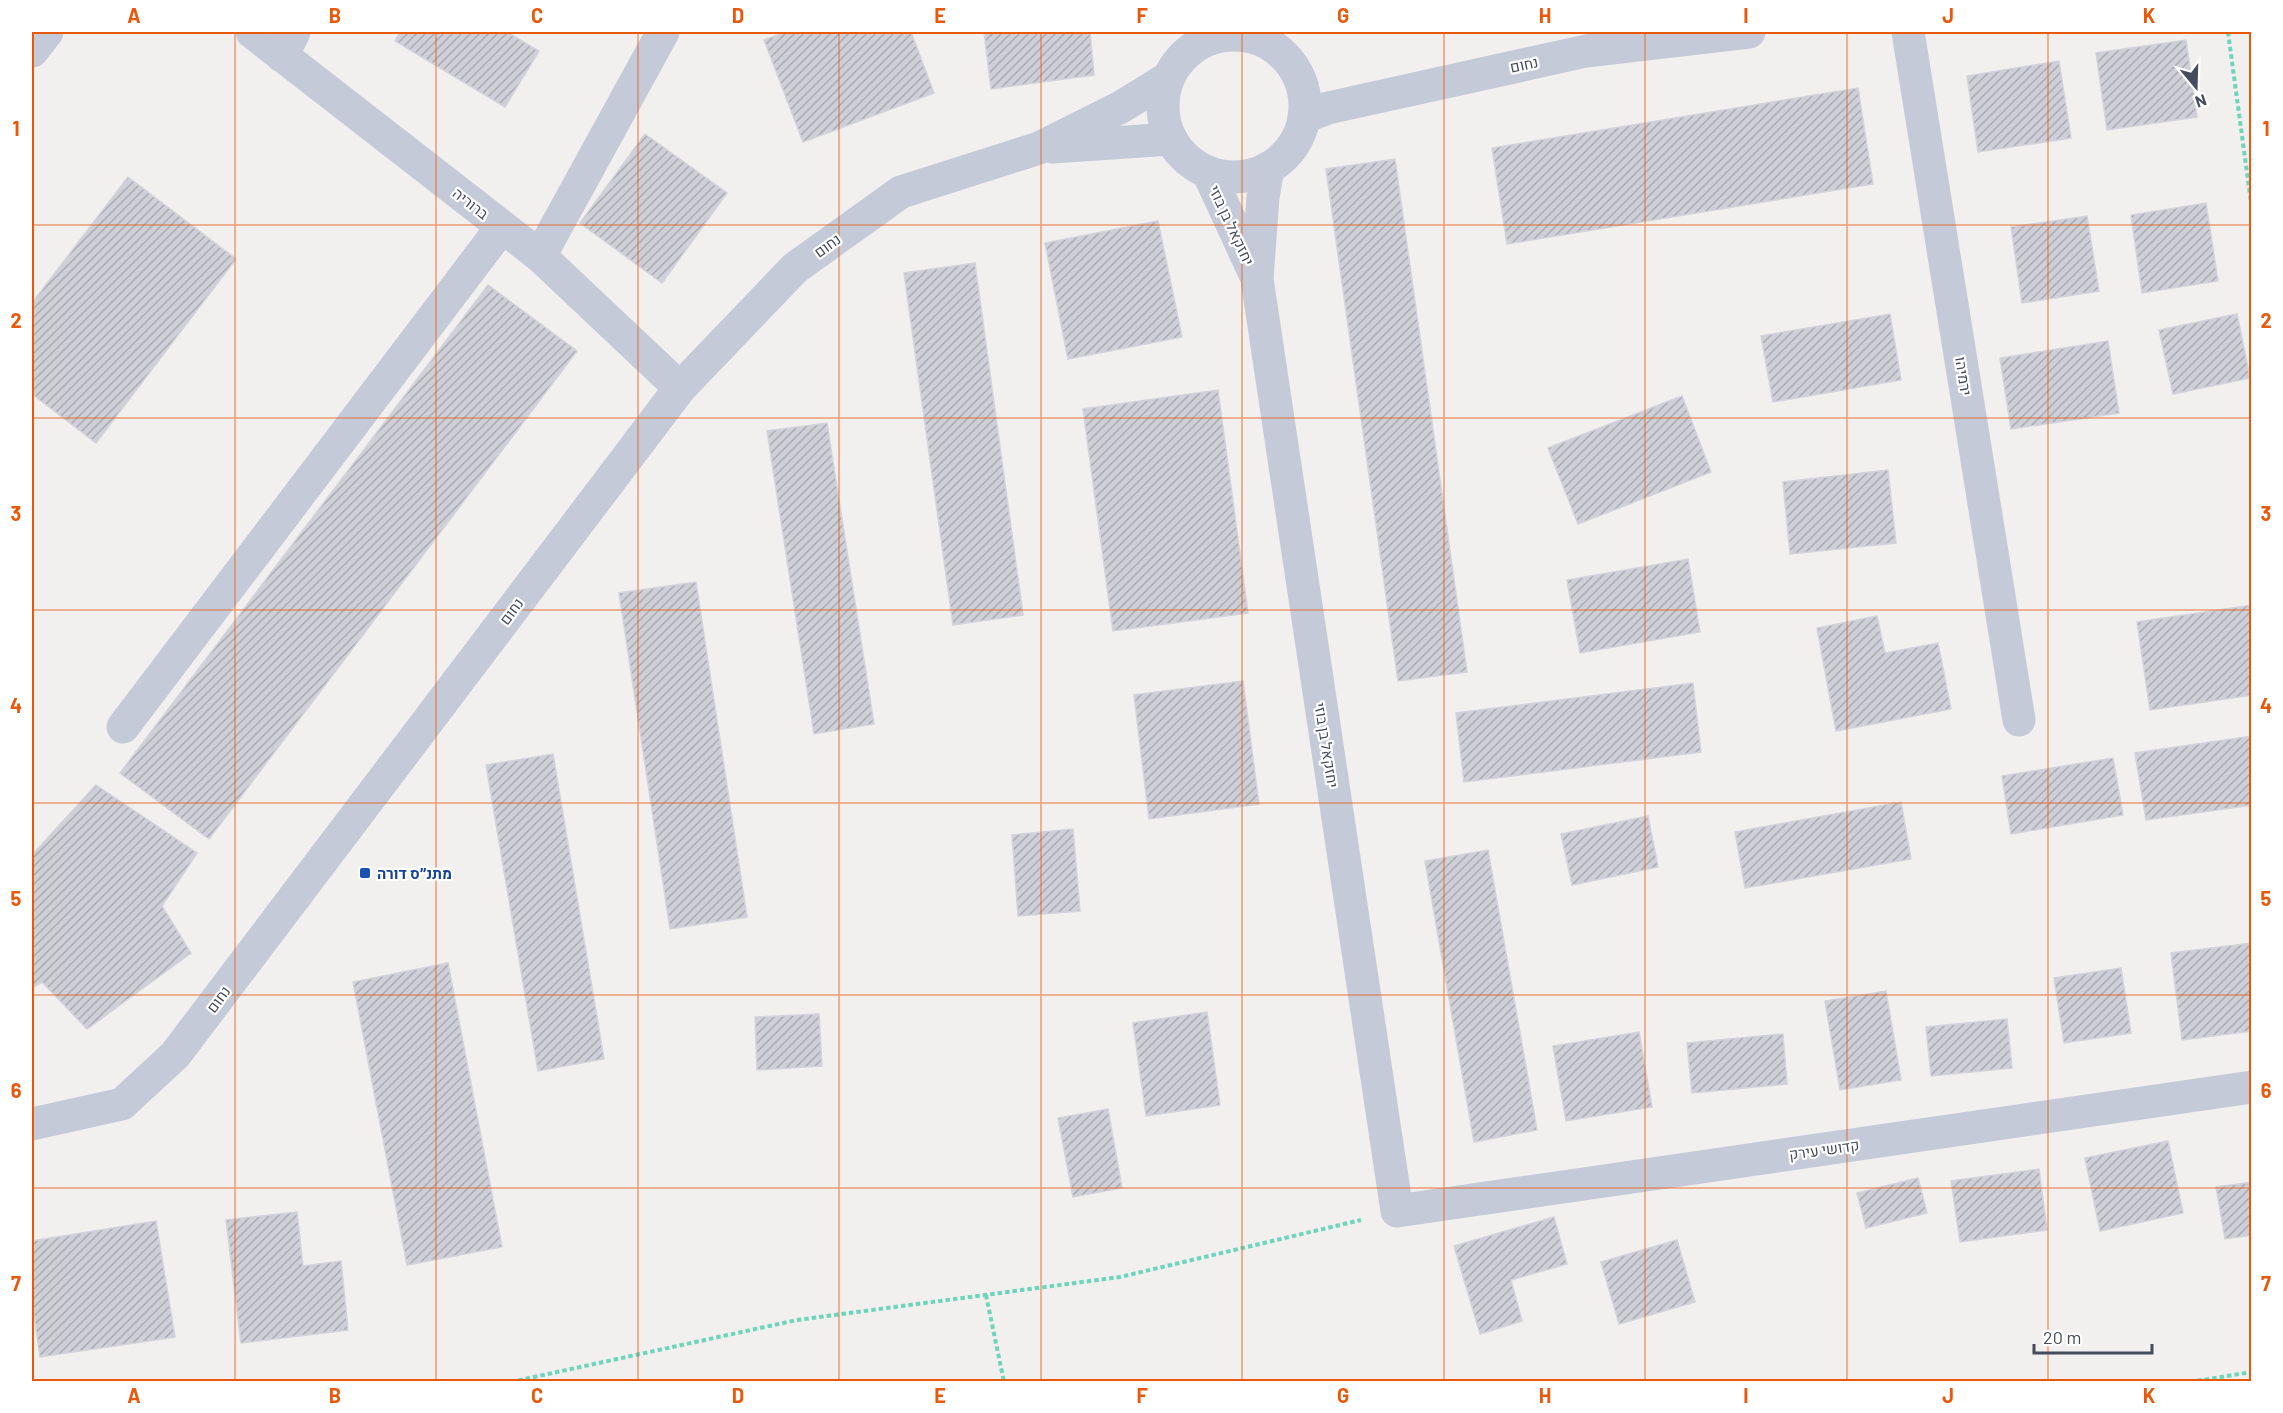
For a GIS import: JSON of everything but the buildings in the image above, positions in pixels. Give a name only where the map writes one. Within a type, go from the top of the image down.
[{"type":"street","points":[[32,51],[47,32]]},
{"type":"street","name":"ברוריה","points":[[252,32],[288,44],[502,227],[540,256],[680,388]]},
{"type":"street","points":[[540,256],[663,32]]},
{"type":"street","name":"נחום","points":[[1304,117],[1328,108],[1586,51],[1749,32]]},
{"type":"street","name":"ירמיהו","points":[[1908,32],[2019,720]]},
{"type":"street","points":[[1224,34],[1246,36],[1267,43],[1284,56],[1298,74],[1304,94],[1304,117],[1300,132],[1292,146],[1268,168],[1238,177],[1222,176],[1193,164],[1180,153],[1171,140],[1164,120],[1163,99],[1168,78],[1177,62],[1191,49],[1206,40],[1224,34]]},
{"type":"street","name":"נחום","points":[[32,1124],[122,1104],[176,1055],[680,388],[795,268],[901,192],[1039,148],[1121,107],[1168,78]]},
{"type":"street","name":"נחום","points":[[1039,148],[1171,140]]},
{"type":"street","name":"יחזקאל בן בוזי","points":[[1268,168],[1263,197],[1257,279],[1397,1211]]},
{"type":"street","name":"יחזקאל בן בוזי","points":[[1208,172],[1257,279]]},
{"type":"street","points":[[123,728],[502,227]]},
{"type":"street","name":"קדושי עירק","points":[[1397,1211],[2252,1087]]},
{"type":"path","points":[[2228,32],[2252,210]]},
{"type":"path","points":[[511,1382],[797,1320],[1119,1277],[1397,1211]]},
{"type":"path","points":[[986,1295],[1004,1382]]},
{"type":"path","points":[[2190,1382],[2252,1372]]},
{"type":"place","name":"מתנ״ס דורה","points":[[365,873]]}]
